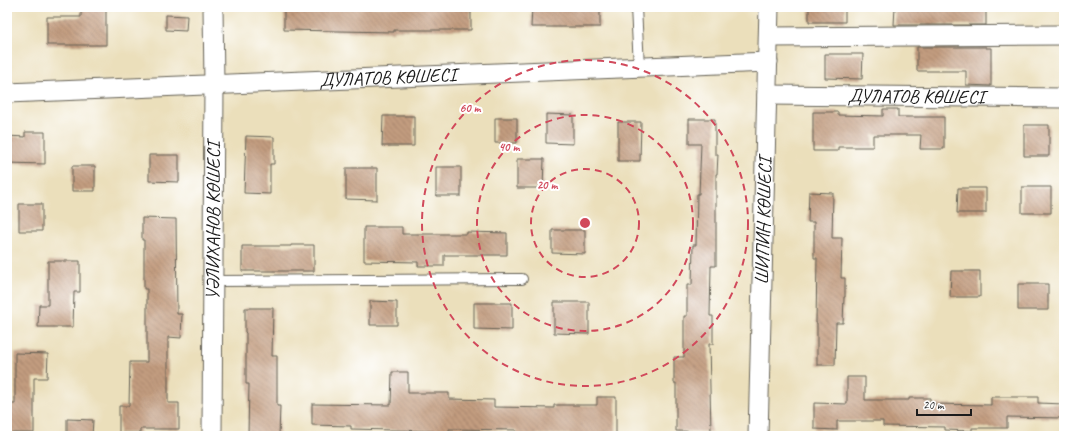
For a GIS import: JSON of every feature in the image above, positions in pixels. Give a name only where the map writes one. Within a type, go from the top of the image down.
[{"type":"street","name":"УӘЛИХАНОВ КӨШЕСІ","points":[[212,436],[213,7]]},
{"type":"street","name":"ШИПИН КӨШЕСІ","points":[[758,436],[769,7]]},
{"type":"street","points":[[769,37],[1064,34]]},
{"type":"street","name":"ДУЛАТОВ КӨШЕСІ","points":[[7,93],[768,62]]},
{"type":"street","name":"ДУЛАТОВ КӨШЕСІ","points":[[767,95],[1064,98]]},
{"type":"lane","points":[[636,7],[639,67]]},
{"type":"lane","points":[[213,281],[522,279]]},
{"type":"building","points":[[81,7],[106,7],[106,45],[47,45],[47,17],[81,17]]},
{"type":"building","points":[[284,7],[471,7],[471,30],[394,30],[394,32],[284,30]]},
{"type":"building","points":[[532,7],[600,7],[600,27],[531,27]]},
{"type":"building","points":[[809,7],[845,7],[845,22],[809,22]]},
{"type":"building","points":[[895,7],[986,7],[986,25],[894,25]]},
{"type":"building","points":[[166,15],[187,16],[186,31],[166,30]]},
{"type":"building","points":[[917,47],[991,48],[991,86],[966,85],[966,71],[917,71]]},
{"type":"building","points":[[825,54],[863,54],[862,79],[825,78]]},
{"type":"building","points":[[883,109],[898,109],[898,117],[944,117],[944,149],[920,149],[921,135],[873,135],[873,147],[838,147],[838,151],[813,151],[813,112],[838,112],[838,115],[883,116]]},
{"type":"building","points":[[546,114],[573,115],[573,144],[546,143]]},
{"type":"building","points":[[383,116],[414,116],[414,146],[382,146]]},
{"type":"building","points":[[495,118],[517,118],[517,143],[495,143]]},
{"type":"building","points":[[689,119],[715,119],[715,154],[718,154],[716,174],[716,266],[711,266],[710,316],[713,316],[713,344],[709,344],[711,432],[676,431],[676,383],[674,383],[674,357],[684,357],[684,316],[687,316],[687,285],[692,285],[693,245],[696,245],[697,194],[699,194],[701,144],[689,144]]},
{"type":"building","points":[[618,122],[641,122],[640,161],[618,161]]},
{"type":"building","points":[[1024,125],[1049,125],[1049,156],[1024,156]]},
{"type":"building","points":[[25,132],[45,132],[45,164],[7,163],[7,136],[25,137]]},
{"type":"building","points":[[246,136],[274,137],[274,164],[270,164],[270,194],[244,193]]},
{"type":"building","points":[[149,155],[179,155],[179,182],[149,181]]},
{"type":"building","points":[[517,159],[544,159],[543,188],[517,188]]},
{"type":"building","points":[[72,166],[95,166],[95,191],[72,191]]},
{"type":"building","points":[[436,167],[461,167],[461,196],[436,196]]},
{"type":"building","points":[[346,168],[377,168],[377,200],[346,199]]},
{"type":"building","points":[[1022,187],[1051,187],[1051,213],[1022,213]]},
{"type":"building","points":[[958,188],[986,188],[986,213],[957,213]]},
{"type":"building","points":[[809,192],[833,193],[832,238],[842,238],[841,278],[845,278],[845,297],[843,323],[836,323],[835,365],[817,365],[817,258],[814,258],[814,222],[808,222]]},
{"type":"building","points":[[19,204],[42,204],[42,231],[19,231]]},
{"type":"building","points":[[142,218],[176,219],[177,314],[182,314],[181,338],[168,337],[168,403],[179,403],[179,429],[140,429],[140,433],[119,433],[119,406],[129,406],[130,362],[147,362],[147,289],[144,289],[144,240],[142,240]]},
{"type":"building","points":[[364,227],[402,227],[402,234],[467,234],[467,232],[507,233],[507,255],[444,255],[444,266],[418,266],[418,262],[364,261]]},
{"type":"building","points":[[552,230],[585,230],[585,254],[552,253]]},
{"type":"building","points":[[314,245],[314,271],[242,271],[242,246]]},
{"type":"building","points":[[48,261],[80,261],[80,292],[74,292],[73,327],[38,327],[39,305],[48,305]]},
{"type":"building","points":[[951,271],[980,271],[980,297],[950,297]]},
{"type":"building","points":[[1018,284],[1048,284],[1048,310],[1018,310]]},
{"type":"building","points":[[370,301],[397,302],[397,325],[370,325]]},
{"type":"building","points":[[554,302],[589,302],[589,334],[554,333]]},
{"type":"building","points":[[474,303],[512,303],[512,330],[474,329]]},
{"type":"building","points":[[245,308],[273,308],[272,356],[277,356],[277,406],[280,406],[279,436],[248,435],[249,384],[246,384]]},
{"type":"building","points":[[15,353],[48,354],[47,378],[34,378],[34,433],[7,433],[7,404],[15,404]]},
{"type":"building","points":[[392,372],[408,372],[408,393],[449,393],[449,399],[494,400],[494,407],[554,408],[554,405],[597,405],[597,397],[616,397],[616,434],[516,435],[516,430],[449,429],[449,432],[433,432],[351,429],[351,426],[312,425],[312,404],[391,405]]},
{"type":"building","points":[[847,377],[865,377],[865,400],[909,400],[909,398],[930,398],[930,404],[991,405],[991,397],[1038,397],[1038,403],[1064,404],[1064,418],[1007,417],[1007,428],[972,428],[972,431],[945,430],[945,427],[883,426],[883,421],[837,421],[837,430],[814,429],[814,403],[847,404]]},
{"type":"building","points":[[67,419],[93,420],[92,436],[67,436]]}]
